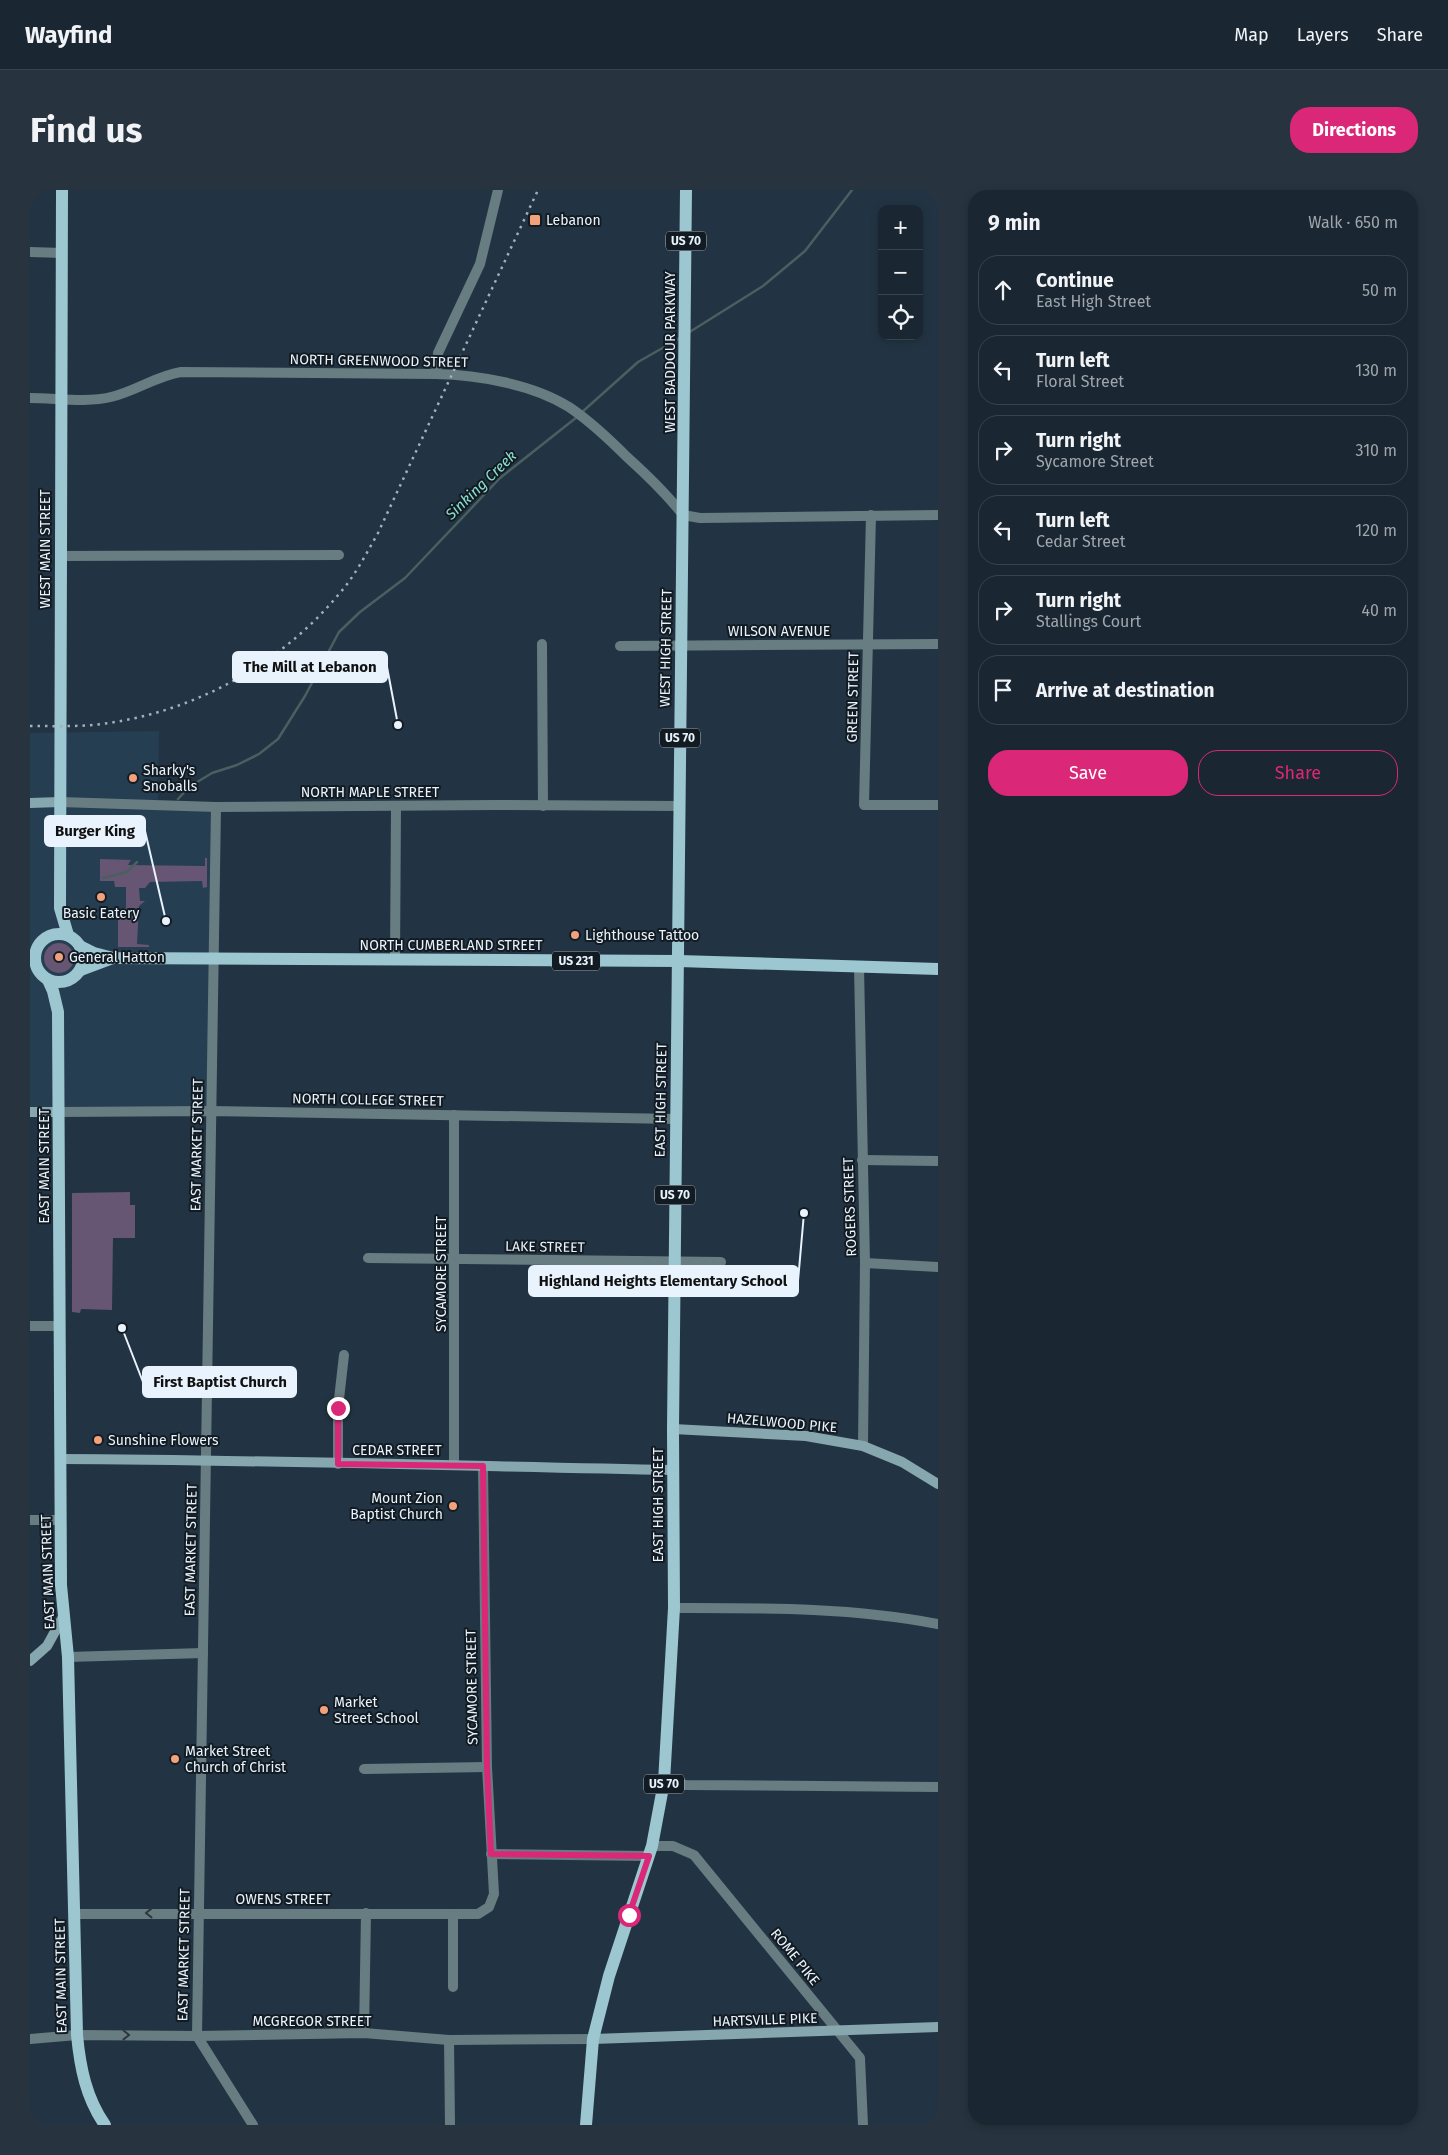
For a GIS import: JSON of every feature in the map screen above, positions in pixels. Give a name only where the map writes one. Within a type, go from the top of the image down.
[{"type":"main road","name":"WEST MAIN STREET","points":[[62,190],[60,908],[68,935]]},
{"type":"main road","name":"WEST BADDOUR PARKWAY","points":[[683,515],[686,190]]},
{"type":"main road","name":"WEST HIGH STREET","points":[[679,962],[683,515]]},
{"type":"main road","name":"WEST MAIN STREET","points":[[48,936],[60,908]]},
{"type":"main road","points":[[39,973],[34,948],[48,936],[58,933],[68,935]]},
{"type":"main road","name":"US 231","points":[[68,935],[80,946]]},
{"type":"main road","name":"NORTH CUMBERLAND STREET","points":[[80,946],[94,953],[113,958],[679,962],[938,969]]},
{"type":"main road","points":[[77,974],[84,958],[80,946]]},
{"type":"main road","name":"NORTH CUMBERLAND STREET","points":[[77,974],[113,958]]},
{"type":"main road","name":"EAST HIGH STREET","points":[[594,2039],[609,1976],[650,1851],[664,1782],[674,1608],[674,1262],[679,962]]},
{"type":"main road","name":"US 231","points":[[39,973],[63,982],[77,974]]},
{"type":"main road","name":"EAST MAIN STREET","points":[[39,973],[53,991],[58,1012],[60,1585],[68,1657],[77,2035],[82,2072],[87,2090],[93,2106],[105,2125]]},
{"type":"main road","name":"EAST MAIN STREET","points":[[58,1012],[68,986],[77,974]]},
{"type":"main road","name":"US 70","points":[[586,2125],[594,2039]]},
{"type":"street","points":[[436,374],[438,353],[480,264],[498,190]]},
{"type":"street","points":[[30,252],[62,253]]},
{"type":"street","name":"NORTH GREENWOOD STREET","points":[[30,398],[110,397],[160,377],[181,372],[436,374],[490,379],[546,396],[569,408],[588,422],[668,496],[683,515]]},
{"type":"street","points":[[683,515],[700,518],[938,515]]},
{"type":"street","name":"GREEN STREET","points":[[871,516],[864,805],[938,805]]},
{"type":"street","points":[[61,556],[340,555]]},
{"type":"street","points":[[542,644],[543,806]]},
{"type":"street","name":"WILSON AVENUE","points":[[620,646],[938,644]]},
{"type":"street","points":[[30,803],[60,802]]},
{"type":"street","name":"NORTH MAPLE STREET","points":[[60,802],[216,807],[680,806]]},
{"type":"street","points":[[395,959],[396,806]]},
{"type":"street","name":"EAST MARKET STREET","points":[[216,807],[197,2036],[253,2125]]},
{"type":"street","name":"ROGERS STREET","points":[[859,967],[865,1263],[863,1446]]},
{"type":"street","name":"NORTH COLLEGE STREET","points":[[59,1112],[210,1111],[676,1119]]},
{"type":"street","points":[[30,1112],[59,1112]]},
{"type":"street","name":"SYCAMORE STREET","points":[[454,1115],[456,1259],[454,1464]]},
{"type":"street","points":[[862,1160],[938,1161]]},
{"type":"street","name":"LAKE STREET","points":[[368,1258],[721,1262]]},
{"type":"street","points":[[865,1263],[938,1267]]},
{"type":"street","points":[[30,1326],[59,1326]]},
{"type":"street","points":[[338,1464],[338,1408],[344,1355]]},
{"type":"street","name":"HAZELWOOD PIKE","points":[[673,1429],[806,1436],[863,1446],[902,1462],[938,1484]]},
{"type":"street","name":"CEDAR STREET","points":[[60,1459],[206,1459],[338,1464],[454,1464],[673,1470]]},
{"type":"street","name":"SYCAMORE STREET","points":[[483,1466],[487,1767],[494,1894],[490,1907]]},
{"type":"street","points":[[30,1520],[60,1520]]},
{"type":"street","points":[[674,1608],[794,1608],[915,1619],[938,1624]]},
{"type":"street","points":[[30,1661],[47,1646],[63,1617]]},
{"type":"street","points":[[68,1657],[203,1653]]},
{"type":"street","points":[[364,1769],[487,1767]]},
{"type":"street","points":[[664,1782],[686,1785],[938,1787]]},
{"type":"street","name":"ROME PIKE","points":[[491,1854],[650,1851],[673,1846],[694,1855],[860,2058],[863,2125]]},
{"type":"street","name":"OWENS STREET","points":[[75,1914],[478,1914],[490,1907]]},
{"type":"street","points":[[364,2033],[366,1913]]},
{"type":"street","points":[[453,1914],[453,1987]]},
{"type":"street","name":"HARTSVILLE PIKE","points":[[594,2039],[938,2027]]},
{"type":"street","name":"MCGREGOR STREET","points":[[30,2040],[77,2035],[197,2036],[364,2033],[449,2040],[594,2039]]},
{"type":"street","points":[[449,2040],[450,2125]]},
{"type":"shaded area","points":[[159,731],[158,805],[216,807],[210,1111],[30,1112],[30,733]]},
{"type":"shaded area","points":[[205,858],[207,858],[207,887],[203,888],[202,881],[150,882],[145,888],[139,888],[140,901],[145,901],[139,906],[137,944],[149,945],[149,947],[118,947],[118,909],[126,908],[126,887],[115,887],[114,881],[100,881],[100,859],[131,860],[128,865],[205,866]]},
{"type":"shaded area","points":[[59,943],[70,947],[74,958],[70,969],[59,973],[48,969],[44,958],[48,947]]},
{"type":"shaded area","points":[[130,1192],[130,1205],[135,1205],[135,1238],[113,1238],[112,1310],[81,1309],[80,1313],[72,1312],[72,1193]]},
{"type":"waterway","name":"Sinking Creek","points":[[688,333],[763,286],[805,251],[852,190]]},
{"type":"waterway","name":"Sinking Creek","points":[[581,413],[638,362],[680,338]]},
{"type":"waterway","name":"Sinking Creek","points":[[178,799],[189,787],[212,773],[237,765],[259,754],[278,739],[305,696],[339,632],[360,612],[405,578],[500,478],[577,417]]},
{"type":"waterway","name":"Sinking Creek","points":[[103,878],[127,872],[137,862]]},
{"type":"railway","points":[[30,726],[102,724],[170,709],[233,681],[290,643],[316,619],[350,580],[378,533],[538,190]]},
{"type":"place","name":"Lebanon","points":[[535,220]]},
{"type":"place","name":"The Mill at Lebanon","points":[[398,725]]},
{"type":"place","name":"Sharky's Snoballs","points":[[133,778]]},
{"type":"place","name":"Basic Eatery","points":[[101,897]]},
{"type":"place","name":"Burger King","points":[[166,921]]},
{"type":"place","name":"Lighthouse Tattoo","points":[[575,935]]},
{"type":"place","name":"General Hatton","points":[[59,957]]},
{"type":"place","name":"Highland Heights Elementary School","points":[[804,1213]]},
{"type":"place","name":"First Baptist Church","points":[[122,1328]]},
{"type":"place","name":"Sunshine Flowers","points":[[98,1440]]},
{"type":"place","name":"Mount Zion Baptist Church","points":[[453,1506]]},
{"type":"place","name":"Market Street School","points":[[324,1710]]},
{"type":"place","name":"Market Street Church of Christ","points":[[175,1759]]},
{"type":"route","points":[[338,1408],[338,1464],[454,1464],[483,1466],[487,1767],[491,1854],[649,1856],[629,1915]]}]
